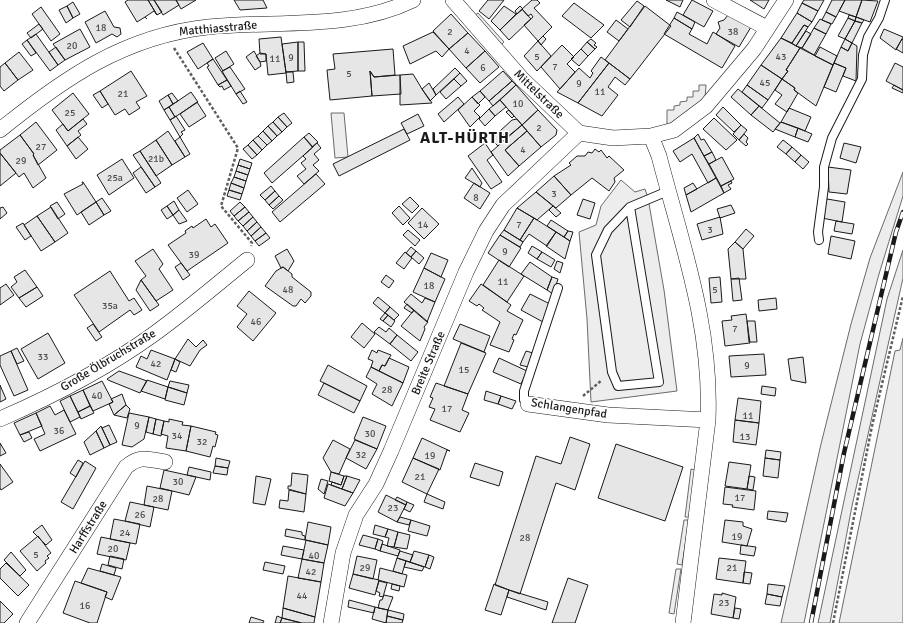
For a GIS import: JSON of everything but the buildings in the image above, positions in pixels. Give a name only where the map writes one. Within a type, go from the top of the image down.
[{"type":"street","name":"Matthiasstraße","points":[[0,130],[32,104],[72,76],[110,54],[165,34],[208,27],[350,19],[380,13],[413,0]]},
{"type":"street","name":"Mittelstraße","points":[[453,0],[522,79],[579,132]]},
{"type":"street","points":[[714,0],[768,28]]},
{"type":"street","points":[[579,132],[613,138],[651,136],[674,130],[706,106],[738,70],[786,0]]},
{"type":"street","name":"Breite Straße","points":[[331,623],[343,553],[356,516],[376,484],[466,272],[486,231],[503,205],[579,132]]},
{"type":"street","points":[[651,136],[659,156],[695,288],[702,323],[710,387],[708,420],[683,623]]},
{"type":"street","name":"Große Ölbruchstraße","points":[[0,419],[33,405],[110,363],[154,334],[247,260]]},
{"type":"street","name":"Schlangenpfad","points":[[528,404],[608,415],[708,420]]},
{"type":"street","name":"Harffstraße","points":[[27,623],[126,467],[134,460],[142,458],[165,462]]},
{"type":"lane","points":[[819,240],[818,232],[824,187],[824,167],[828,152],[832,138],[862,79],[863,55],[868,37],[879,18],[885,0]]},
{"type":"lane","points":[[630,207],[660,382],[618,386],[612,372],[596,255],[608,230],[630,207],[668,191]]},
{"type":"lane","name":"Schlangenpfad","points":[[528,404],[524,400],[524,392],[558,288]]},
{"type":"path","points":[[165,34],[238,148],[221,206],[252,243],[247,260]]},
{"type":"path","points":[[832,623],[872,426],[903,296]]},
{"type":"path","points":[[568,410],[612,372]]},
{"type":"shaded area","points":[[478,13],[504,42],[500,46],[474,16]]},
{"type":"shaded area","points":[[699,85],[706,85],[705,98],[694,110],[667,125],[667,110],[674,110],[674,106],[680,105],[680,102],[687,101],[687,97],[693,97],[693,91],[699,91]]},
{"type":"shaded area","points":[[331,113],[344,113],[348,157],[335,158]]},
{"type":"shaded area","points":[[903,172],[903,196],[879,274],[860,344],[804,623],[781,623],[821,444],[851,324],[870,258]]},
{"type":"shaded area","points":[[621,180],[635,192],[645,189],[648,198],[664,290],[677,391],[591,402],[587,319],[579,232],[596,225],[601,206]]},
{"type":"shaded area","points":[[903,250],[903,278],[852,506],[830,623],[818,623],[887,299]]},
{"type":"shaded area","points":[[903,338],[903,623],[839,623],[895,351],[900,350]]},
{"type":"shaded area","points":[[691,469],[696,470],[689,517],[685,517]]},
{"type":"shaded area","points":[[684,520],[689,520],[682,565],[677,564]]},
{"type":"shaded area","points":[[676,569],[681,569],[674,614],[669,613]]},
{"type":"railway","points":[[811,623],[844,453],[896,232],[903,212]]},
{"type":"district","name":"ALT-HÜRTH","points":[[465,137]]}]
